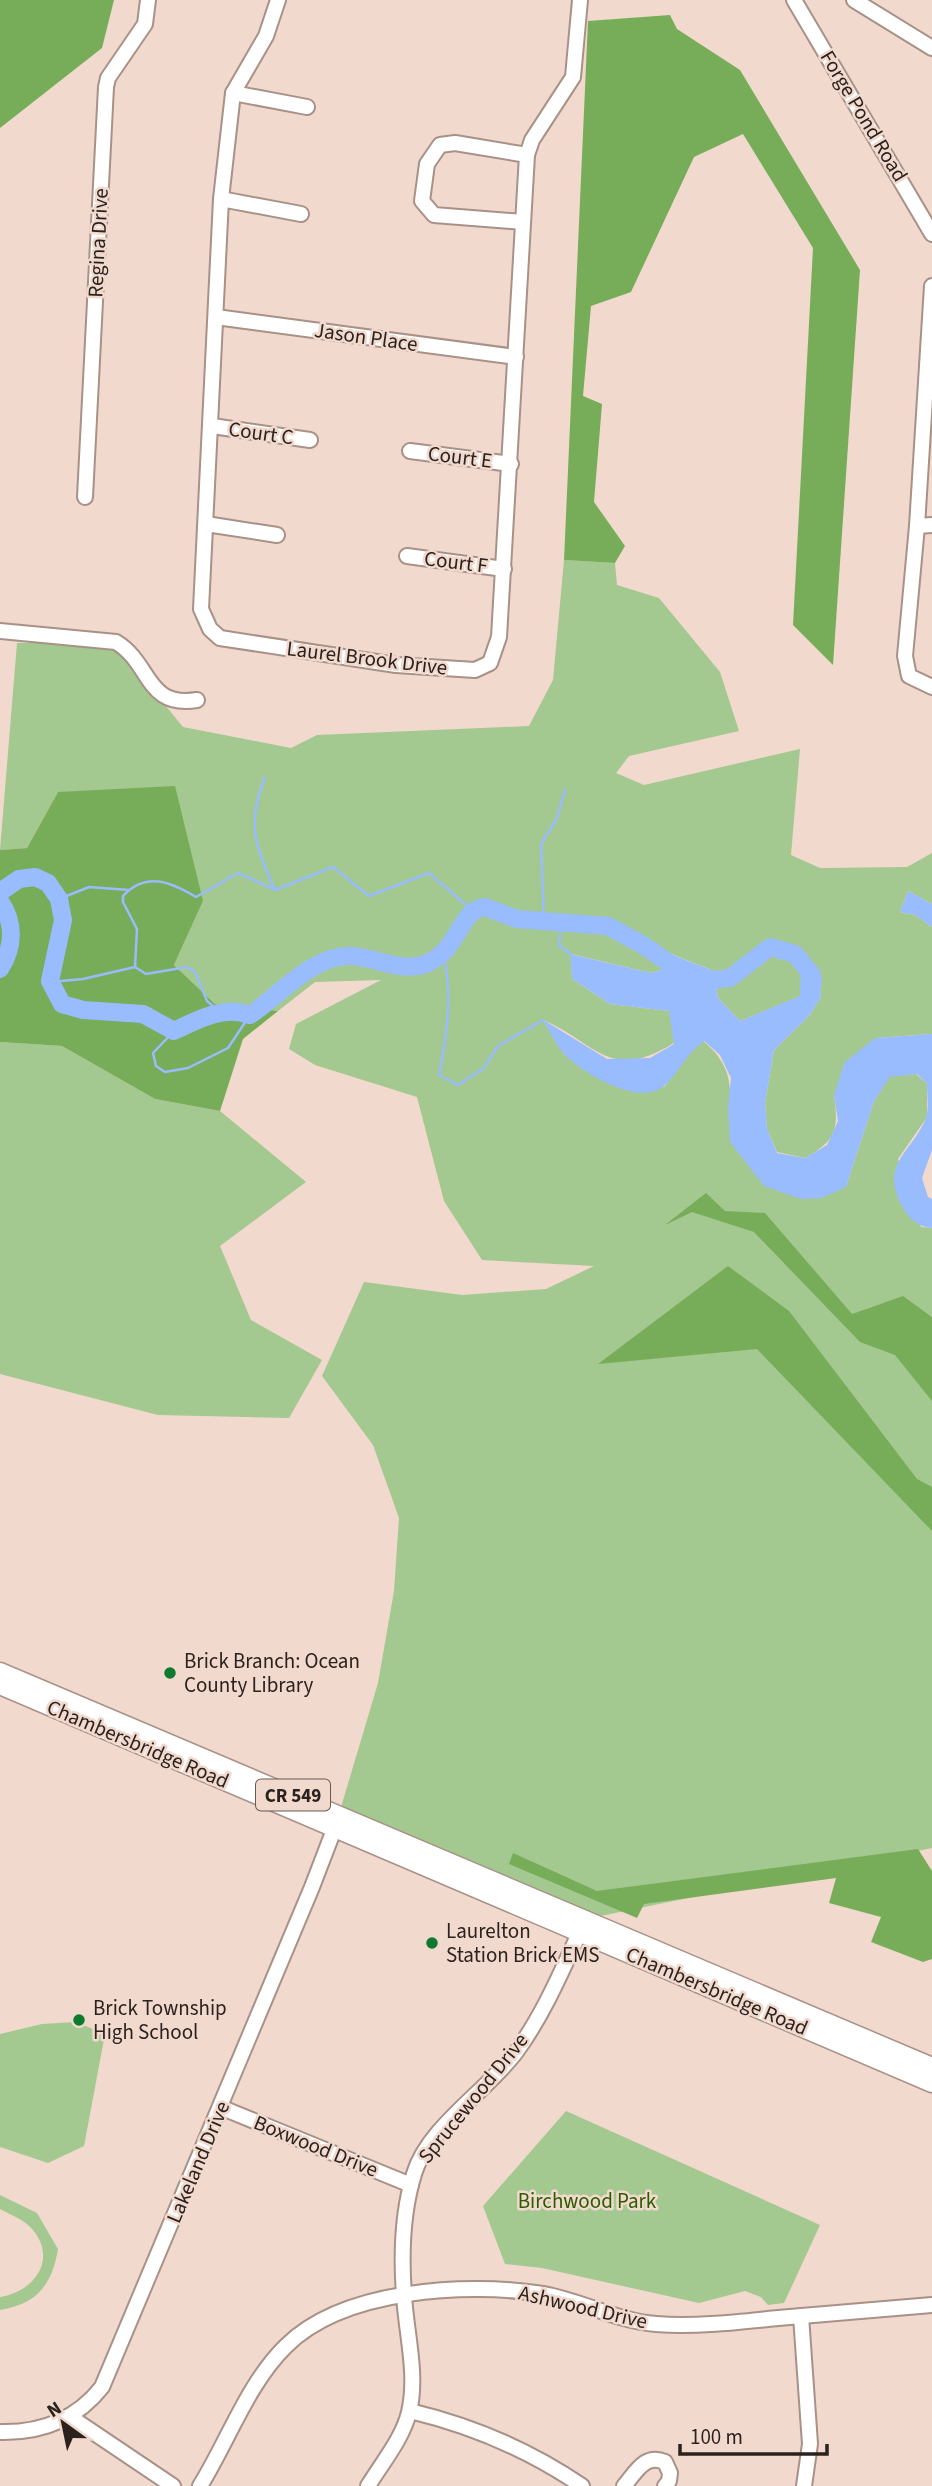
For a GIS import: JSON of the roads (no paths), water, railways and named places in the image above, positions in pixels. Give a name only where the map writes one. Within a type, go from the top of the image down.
[{"type":"main road","name":"Chambersbridge Road","points":[[0,1672],[583,1926],[932,2082]]},
{"type":"main road","name":"Chambersbridge Road","points":[[0,1685],[335,1827],[932,2067]]},
{"type":"street","name":"Regina Drive","points":[[85,497],[106,87],[108,78],[145,24],[148,0]]},
{"type":"street","name":"Laurel Brook Drive","points":[[278,0],[266,36],[233,93],[221,199],[201,609],[220,638],[396,665],[475,670],[490,663],[499,637],[527,155],[532,140],[573,77],[580,0]]},
{"type":"street","name":"Forge Pond Road","points":[[793,0],[932,234]]},
{"type":"street","points":[[854,0],[932,48]]},
{"type":"street","points":[[233,93],[307,107]]},
{"type":"street","points":[[523,222],[434,215],[422,201],[427,164],[440,145],[455,143],[527,155]]},
{"type":"street","points":[[221,199],[301,214]]},
{"type":"street","points":[[932,286],[928,412],[906,667],[909,676],[932,687]]},
{"type":"street","name":"Jason Place","points":[[216,317],[516,357]]},
{"type":"street","name":"Court C","points":[[212,426],[310,440]]},
{"type":"street","name":"Court E","points":[[410,451],[511,464]]},
{"type":"street","points":[[206,524],[277,535]]},
{"type":"street","points":[[917,526],[932,525]]},
{"type":"street","name":"Court F","points":[[407,556],[504,569]]},
{"type":"street","points":[[0,631],[116,642],[126,648],[166,699],[179,703],[197,700]]},
{"type":"street","name":"Lakeland Drive","points":[[0,2432],[43,2430],[69,2416],[102,2387],[335,1827]]},
{"type":"street","name":"Sprucewood Drive","points":[[368,2486],[404,2428],[410,2411],[412,2382],[404,2295],[403,2226],[411,2185],[419,2162],[436,2138],[516,2053],[570,1956],[583,1926]]},
{"type":"street","name":"Boxwood Drive","points":[[220,2107],[411,2185]]},
{"type":"street","name":"Ashwood Drive","points":[[200,2486],[254,2390],[284,2347],[331,2313],[404,2295],[503,2288],[547,2295],[630,2320],[699,2325],[932,2305]]},
{"type":"street","points":[[802,2316],[810,2444],[804,2486]]},
{"type":"street","points":[[410,2411],[488,2433],[526,2451],[582,2486]]},
{"type":"street","points":[[69,2416],[173,2486]]},
{"type":"street","points":[[624,2486],[645,2461],[653,2458],[665,2462],[668,2467],[669,2481],[665,2486]]},
{"type":"water","points":[[908,891],[932,904],[932,927],[915,915],[900,912]]},
{"type":"water","points":[[668,953],[714,971],[718,998],[740,1021],[800,996],[801,961],[819,970],[821,997],[809,1016],[774,1050],[765,1103],[767,1129],[777,1153],[805,1158],[827,1145],[838,1121],[834,1095],[844,1063],[875,1038],[932,1034],[932,1150],[922,1178],[928,1197],[932,1199],[932,1228],[914,1222],[908,1215],[896,1191],[894,1179],[900,1159],[920,1130],[927,1114],[927,1084],[917,1074],[890,1077],[874,1101],[846,1187],[822,1198],[801,1199],[764,1186],[730,1142],[728,1107],[731,1078],[720,1055],[704,1041],[665,1085],[655,1091],[642,1093],[613,1086],[585,1071],[565,1055],[542,1019],[607,1059],[650,1058],[674,1044],[669,1011],[610,1004],[572,979],[570,954],[651,973],[664,969]]},
{"type":"waterway","points":[[265,777],[256,808],[255,834],[262,860],[275,890],[333,867],[369,896],[429,873],[473,911]]},
{"type":"waterway","points":[[544,924],[541,844],[557,818],[565,790]]},
{"type":"waterway","points":[[135,967],[137,929],[123,902],[123,896],[132,888],[150,881],[159,881],[196,897],[238,873],[274,889]]},
{"type":"waterway","points":[[0,892],[19,879],[35,877],[48,883],[59,899],[63,920],[50,981],[62,1004],[83,1010],[143,1014],[174,1031],[201,1018],[221,1013],[240,1012],[250,1015],[310,969],[337,957],[360,957],[407,967],[425,964],[445,950],[469,915],[485,907],[517,919],[608,926],[643,945],[696,982],[730,978],[770,947],[795,954],[812,975],[813,984]]},
{"type":"waterway","points":[[59,899],[89,887],[129,890]]},
{"type":"waterway","points":[[0,901],[8,918],[11,935],[8,952],[0,969]]},
{"type":"waterway","points":[[561,924],[559,945],[573,956]]},
{"type":"waterway","points":[[443,953],[448,984],[448,1014],[439,1075],[458,1085],[484,1068],[498,1046],[543,1020]]},
{"type":"waterway","points":[[50,982],[83,979],[135,967],[146,974],[187,967],[195,972],[207,1001],[221,1013]]},
{"type":"waterway","points":[[174,1031],[153,1053],[156,1066],[165,1072],[188,1068],[228,1048],[250,1015]]},
{"type":"place","name":"Brick Branch: Ocean County Library","points":[[170,1673]]},
{"type":"place","name":"Laurelton Station Brick EMS","points":[[432,1943]]},
{"type":"place","name":"Brick Township High School","points":[[79,2020]]},
{"type":"park label","name":"Birchwood Park","points":[[587,2201]]}]
